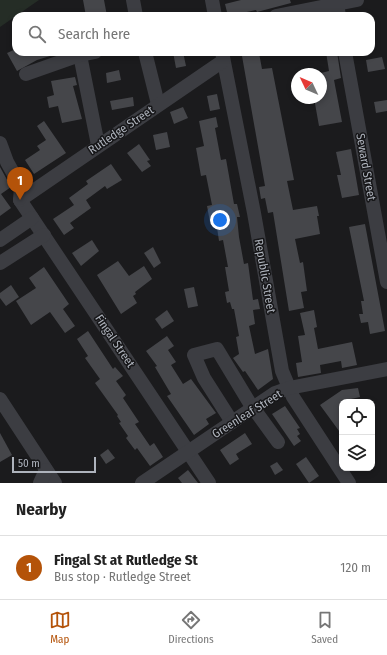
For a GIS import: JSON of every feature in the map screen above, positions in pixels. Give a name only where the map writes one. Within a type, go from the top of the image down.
[{"type":"street","points":[[132,0],[135,12]]},
{"type":"street","points":[[212,0],[214,12]]},
{"type":"street","points":[[317,12],[338,10],[357,0]]},
{"type":"street","points":[[26,74],[77,56]]},
{"type":"street","points":[[80,56],[98,145]]},
{"type":"street","points":[[146,56],[158,104]]},
{"type":"street","name":"Rutledge Street","points":[[20,200],[158,104],[222,56]]},
{"type":"street","name":"Republic Street","points":[[222,56],[254,213],[282,370],[288,388],[349,483]]},
{"type":"street","name":"Seward Street","points":[[347,56],[387,282]]},
{"type":"street","points":[[0,143],[7,162],[21,187],[20,200]]},
{"type":"street","name":"Fingal Street","points":[[20,200],[209,483]]},
{"type":"street","points":[[0,240],[32,218]]},
{"type":"street","points":[[0,263],[44,235]]},
{"type":"street","points":[[232,422],[204,378],[194,355],[217,349],[253,408],[278,442]]},
{"type":"street","name":"Greenleaf Street","points":[[142,483],[275,393],[288,388],[387,369]]},
{"type":"street","points":[[0,399],[55,483]]},
{"type":"street","points":[[40,483],[46,470]]},
{"type":"shaded area","points":[[0,0],[39,0],[22,12],[12,12],[12,19],[0,27]]},
{"type":"building","points":[[83,0],[104,0],[106,12],[85,12]]},
{"type":"building","points":[[241,0],[290,0],[291,3],[257,12],[256,10],[247,12],[227,12],[225,4]]},
{"type":"building","points":[[12,51],[12,56],[50,56],[37,60],[17,71],[7,53]]},
{"type":"building","points":[[174,56],[184,56],[186,66],[176,68]]},
{"type":"building","points":[[242,56],[260,56],[262,69],[272,68],[294,180],[287,181],[293,210],[317,206],[320,234],[295,239],[300,263],[303,262],[307,291],[301,292],[304,308],[289,311],[273,212],[268,213],[265,198],[261,199],[259,187],[265,186]]},
{"type":"building","points":[[327,56],[338,56],[341,78],[334,80],[342,122],[319,126],[315,104],[327,104],[327,72],[329,71]]},
{"type":"building","points":[[382,57],[385,69],[368,72],[366,60]]},
{"type":"building","points":[[119,70],[121,80],[107,83],[106,73]]},
{"type":"building","points":[[75,77],[77,85],[73,86],[82,119],[62,123],[58,106],[49,108],[47,97],[54,95],[51,81]]},
{"type":"building","points":[[217,94],[220,109],[210,111],[207,96]]},
{"type":"building","points":[[133,97],[134,106],[112,110],[110,101]]},
{"type":"building","points":[[387,100],[387,111],[376,113],[374,102]]},
{"type":"building","points":[[183,107],[188,118],[174,124],[170,112]]},
{"type":"building","points":[[216,117],[218,127],[215,128],[221,160],[226,159],[234,204],[237,204],[240,217],[237,217],[244,264],[248,263],[253,300],[258,299],[260,309],[253,310],[255,324],[249,326],[255,354],[268,349],[273,379],[258,390],[245,371],[243,372],[233,358],[239,354],[236,337],[239,336],[234,309],[232,309],[230,302],[227,303],[225,292],[229,291],[225,267],[228,267],[223,240],[219,241],[216,221],[210,222],[207,206],[212,205],[206,175],[201,176],[196,148],[204,146],[199,121]]},
{"type":"building","points":[[44,121],[66,153],[34,174],[25,160],[40,150],[37,146],[46,140],[37,126]]},
{"type":"building","points":[[167,132],[170,147],[156,150],[153,135]]},
{"type":"building","points":[[139,144],[150,160],[147,161],[151,166],[142,172],[127,153]]},
{"type":"building","points":[[351,149],[359,195],[342,198],[337,175],[341,175],[336,152]]},
{"type":"building","points":[[111,164],[122,180],[107,189],[105,186],[86,200],[91,208],[70,223],[74,228],[64,235],[53,219],[74,205],[69,198],[88,184],[86,181]]},
{"type":"building","points":[[0,167],[11,187],[1,194],[11,208],[0,216]]},
{"type":"building","points":[[365,224],[385,331],[370,334],[368,322],[361,323],[359,314],[363,314],[361,301],[364,301],[349,227]]},
{"type":"building","points":[[92,240],[99,251],[81,266],[72,253]]},
{"type":"building","points":[[153,247],[161,263],[154,268],[144,253]]},
{"type":"building","points":[[118,261],[129,276],[144,266],[152,279],[135,292],[136,294],[133,296],[137,303],[121,314],[97,275]]},
{"type":"building","points":[[44,267],[69,304],[63,309],[75,326],[65,333],[50,312],[31,325],[16,301],[36,288],[29,278]]},
{"type":"building","points":[[11,285],[19,297],[6,306],[0,298],[0,293]]},
{"type":"building","points":[[194,287],[198,306],[188,308],[184,289]]},
{"type":"building","points":[[167,310],[174,321],[162,329],[155,319]]},
{"type":"building","points":[[314,310],[317,327],[314,328],[318,349],[352,342],[357,365],[342,368],[341,361],[320,365],[321,373],[298,377],[296,363],[302,362],[298,336],[305,335],[300,313]]},
{"type":"building","points":[[88,331],[113,369],[115,367],[123,376],[116,381],[126,395],[123,398],[139,422],[135,424],[150,446],[154,443],[163,457],[150,466],[137,448],[135,450],[126,438],[128,436],[119,423],[121,422],[117,416],[118,415],[95,383],[100,379],[85,358],[88,356],[77,339]]},
{"type":"building","points":[[167,336],[174,346],[168,350],[176,362],[171,365],[183,384],[191,379],[216,413],[206,419],[209,424],[194,435],[167,396],[171,394],[155,367],[157,366],[146,351]]},
{"type":"building","points":[[358,388],[360,397],[339,399],[339,431],[320,405],[342,390]]},
{"type":"building","points":[[285,406],[300,428],[297,429],[300,434],[297,436],[301,441],[294,446],[272,414]]},
{"type":"building","points":[[0,433],[12,455],[0,462]]},
{"type":"building","points":[[245,433],[252,444],[236,454],[239,459],[230,465],[220,450]]},
{"type":"building","points":[[108,449],[115,458],[106,464],[100,455]]},
{"type":"building","points":[[306,457],[319,476],[309,483],[296,464]]},
{"type":"building","points":[[277,462],[283,470],[275,475],[270,466]]},
{"type":"building","points":[[188,470],[198,483],[182,483],[178,478]]},
{"type":"place","name":"Fingal St at Rutledge St","points":[[20,200]]}]
